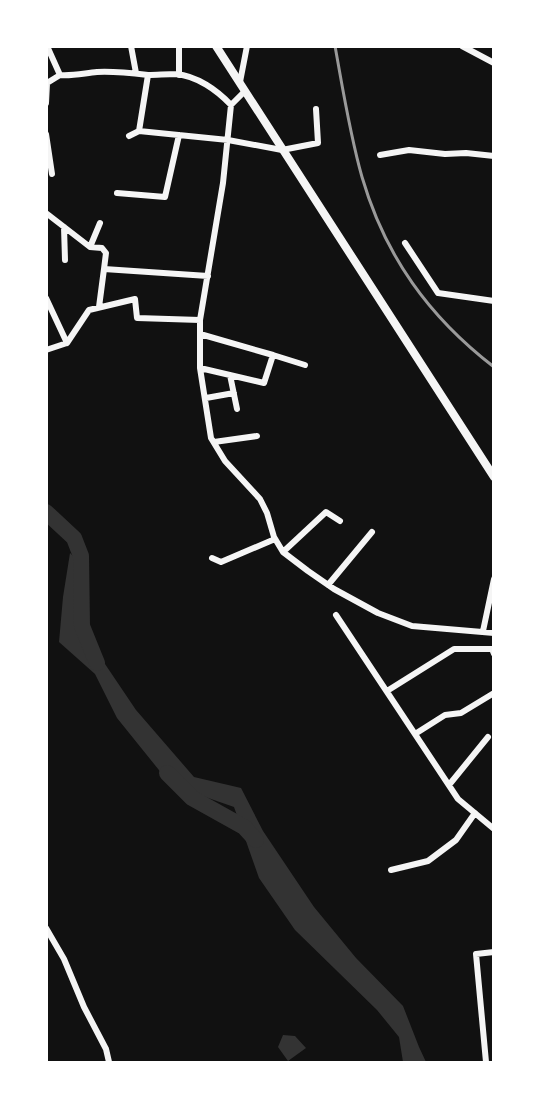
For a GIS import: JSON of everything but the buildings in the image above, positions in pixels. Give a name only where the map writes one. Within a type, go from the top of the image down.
[{"type":"main road","points":[[216,46],[494,477]]},
{"type":"street","points":[[47,46],[60,75]]},
{"type":"street","points":[[131,46],[136,73]]},
{"type":"street","points":[[179,46],[179,75]]},
{"type":"street","points":[[239,83],[247,46]]},
{"type":"street","points":[[462,46],[494,63]]},
{"type":"street","points":[[46,103],[47,83],[60,75],[98,72],[179,75],[208,86],[220,93],[231,105]]},
{"type":"street","points":[[139,131],[148,75]]},
{"type":"street","points":[[245,91],[231,105],[224,183],[200,320],[200,368],[211,438],[225,461],[260,499],[275,539],[283,552],[308,572],[378,613],[412,626],[494,633]]},
{"type":"street","points":[[129,136],[139,131],[228,140],[282,150],[318,142],[316,109]]},
{"type":"street","points":[[46,134],[52,174]]},
{"type":"street","points":[[117,193],[165,197],[179,135]]},
{"type":"street","points":[[380,155],[409,150],[494,156]]},
{"type":"street","points":[[46,213],[90,247],[102,248],[106,253],[99,307]]},
{"type":"street","points":[[90,247],[100,223]]},
{"type":"street","points":[[64,227],[65,260]]},
{"type":"street","points":[[405,243],[438,293],[494,301]]},
{"type":"street","points":[[104,269],[208,276]]},
{"type":"street","points":[[46,298],[67,343]]},
{"type":"street","points":[[46,350],[67,343],[89,310],[135,299],[137,318],[200,320]]},
{"type":"street","points":[[200,334],[305,365]]},
{"type":"street","points":[[200,368],[264,383],[273,356]]},
{"type":"street","points":[[230,375],[237,409]]},
{"type":"street","points":[[206,398],[234,393]]},
{"type":"street","points":[[214,442],[257,436]]},
{"type":"street","points":[[283,552],[326,512],[340,521]]},
{"type":"street","points":[[328,585],[372,532]]},
{"type":"street","points":[[212,558],[221,562],[275,539]]},
{"type":"street","points":[[483,631],[494,579]]},
{"type":"street","points":[[336,615],[458,798],[494,829]]},
{"type":"street","points":[[387,691],[454,649],[492,649],[494,654]]},
{"type":"street","points":[[415,734],[445,715],[461,713],[494,693]]},
{"type":"street","points":[[449,785],[488,736]]},
{"type":"street","points":[[391,870],[428,861],[456,840],[475,813]]},
{"type":"street","points":[[46,928],[64,959],[84,1007],[106,1049],[109,1062]]},
{"type":"street","points":[[486,1062],[476,954],[494,952]]},
{"type":"shaded area","points":[[70,553],[89,572],[78,630],[105,664],[136,710],[194,777],[241,788],[263,831],[314,907],[356,958],[403,1006],[426,1062],[403,1062],[399,1037],[377,1010],[295,930],[259,878],[234,807],[171,785],[117,718],[95,674],[59,642]]},
{"type":"shaded area","points":[[283,1035],[295,1036],[306,1048],[288,1061],[278,1047]]},
{"type":"waterway","points":[[46,512],[74,538],[81,556],[82,626],[97,663]]},
{"type":"waterway","points":[[167,773],[192,798],[244,827],[256,840]]},
{"type":"railway","points":[[335,46],[362,177],[383,233],[412,283],[430,306],[471,348],[494,367]]}]
